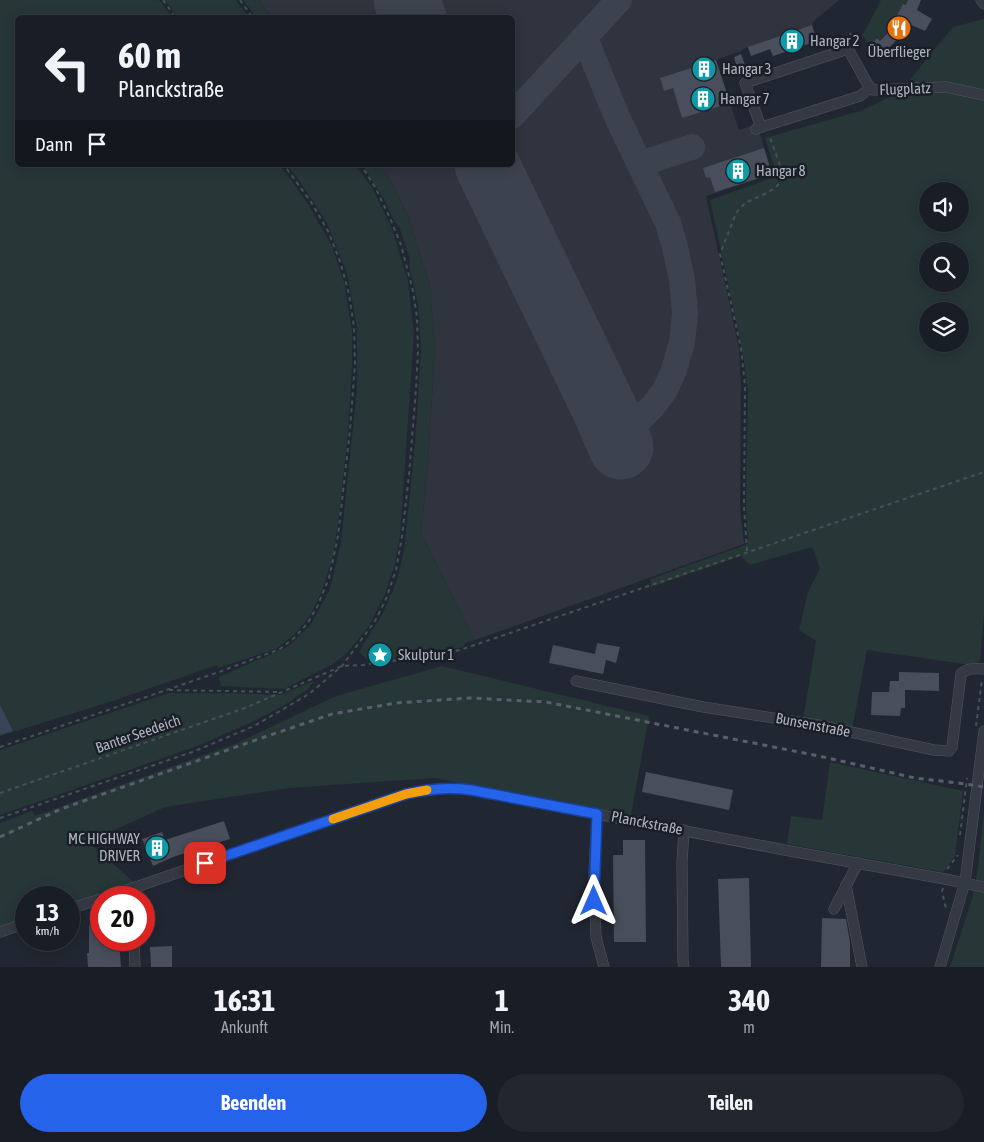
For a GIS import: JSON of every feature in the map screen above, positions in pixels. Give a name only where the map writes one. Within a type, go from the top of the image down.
[{"type":"street","points":[[982,0],[984,4]]},
{"type":"street","points":[[851,45],[745,83],[760,128],[860,96],[870,88]]},
{"type":"street","name":"Flugplatz","points":[[851,45],[870,88],[876,91],[946,87],[984,95]]},
{"type":"street","name":"Bunsenstraße","points":[[576,681],[703,706],[818,725],[943,751],[949,750],[952,747],[962,674],[972,668],[984,669]]},
{"type":"street","points":[[940,967],[966,882],[984,731]]},
{"type":"street","name":"Planckstraße","points":[[152,886],[259,844],[406,794],[438,788],[471,790],[966,882]]},
{"type":"street","points":[[597,814],[594,914],[596,937],[604,967]]},
{"type":"street","points":[[684,830],[682,862],[684,967]]},
{"type":"street","points":[[834,909],[858,863]]},
{"type":"street","points":[[966,882],[984,887]]},
{"type":"street","points":[[846,885],[862,967]]},
{"type":"street","points":[[0,932],[15,927]]},
{"type":"street","points":[[134,951],[135,967]]},
{"type":"path","points":[[163,0],[174,15]]},
{"type":"path","points":[[240,0],[251,15]]},
{"type":"path","points":[[850,34],[851,45]]},
{"type":"path","points":[[747,551],[744,507],[745,386],[741,348],[720,254],[736,213],[740,208],[777,186],[782,178],[781,171],[760,128]]},
{"type":"path","points":[[0,747],[228,669],[280,649],[307,624],[317,607],[329,578],[338,536],[350,430],[355,363],[354,328],[349,294],[340,261],[328,231],[311,202],[285,167]]},
{"type":"path","points":[[0,818],[195,750],[254,726],[309,694],[342,666],[375,621],[386,599],[396,570],[402,536],[409,475],[418,350],[417,318],[401,245],[379,194],[362,167]]},
{"type":"path","points":[[342,666],[414,659],[460,650],[984,472]]},
{"type":"path","name":"Banter Seedeich","points":[[0,793],[245,708],[342,666]]},
{"type":"path","points":[[167,690],[282,692]]},
{"type":"path","points":[[945,879],[942,892],[947,906],[945,914]]},
{"type":"shaded area","points":[[0,0],[159,0],[170,15],[15,15],[15,167],[281,167],[308,204],[332,246],[344,282],[352,331],[348,433],[333,557],[322,591],[311,614],[295,634],[276,649],[218,668],[217,665],[116,700],[0,736]]},
{"type":"shaded area","points":[[165,0],[236,0],[247,15],[176,15]]},
{"type":"shaded area","points":[[243,0],[259,0],[270,15],[254,15]]},
{"type":"shaded area","points":[[259,0],[839,0],[814,21],[812,25],[817,41],[773,56],[770,49],[751,56],[748,47],[716,60],[739,130],[757,124],[772,174],[706,196],[739,348],[741,386],[740,507],[744,544],[475,640],[421,534],[428,463],[435,347],[430,286],[409,219],[392,182],[381,167],[515,167],[515,15],[270,15]]},
{"type":"shaded area","points":[[881,0],[908,0],[906,5],[903,4],[896,17],[899,19],[895,25],[879,41],[877,38],[870,45],[862,35]]},
{"type":"shaded area","points":[[984,19],[984,614],[980,661],[971,665],[867,650],[852,730],[803,720],[816,641],[799,630],[808,592],[820,568],[812,547],[750,565],[741,556],[651,587],[650,579],[748,544],[746,507],[748,390],[742,348],[710,200],[777,176],[765,138],[860,111],[899,93],[953,27]]},
{"type":"shaded area","points":[[289,167],[356,167],[373,189],[392,229],[408,281],[414,334],[400,535],[395,564],[385,594],[369,626],[346,654],[331,665],[284,689],[221,686],[219,677],[289,646],[311,624],[330,589],[341,542],[357,388],[357,327],[347,273],[327,223]]},
{"type":"shaded area","points":[[363,167],[381,167],[392,182],[409,219],[430,286],[435,347],[428,463],[421,534],[475,640],[465,643],[463,647],[416,657],[369,661],[359,652],[383,613],[396,583],[404,551],[415,444],[421,348],[418,305],[409,266],[410,259],[399,226],[394,221],[384,199]]},
{"type":"shaded area","points":[[442,666],[649,716],[631,815],[434,778],[289,788],[165,807],[88,842],[136,884],[130,886],[90,886],[90,898],[80,902],[80,886],[15,886],[15,922],[0,928],[0,837],[2,835],[0,836],[0,823],[32,811],[35,816],[237,743],[336,696]]},
{"type":"shaded area","points":[[314,681],[307,690],[283,706],[195,747],[0,815],[0,750],[169,693],[280,695]]},
{"type":"shaded area","points":[[830,762],[963,791],[955,856],[943,872],[787,844],[791,816],[822,820]]},
{"type":"shaded area","points":[[984,811],[984,967],[950,967],[972,899],[978,868]]},
{"type":"water","points":[[0,705],[13,731],[0,735]]},
{"type":"building","name":"Überflieger","points":[[908,0],[921,0],[917,10],[932,19],[925,31],[909,24],[904,32],[880,57],[870,45],[877,38],[880,41],[900,20],[896,17],[903,4],[906,5]]},
{"type":"building","name":"Hangar 2","points":[[812,25],[817,41],[773,56],[770,49],[751,56],[748,47]]},
{"type":"building","points":[[741,54],[745,65],[737,68],[734,57]]},
{"type":"building","points":[[716,60],[730,103],[682,118],[673,88],[664,91],[660,78]]},
{"type":"building","name":"Hangar 8","points":[[764,148],[772,174],[715,192],[710,177],[706,178],[703,168]]},
{"type":"building","points":[[597,643],[620,647],[616,663],[606,660],[603,674],[549,663],[553,645],[595,654]]},
{"type":"building","points":[[899,672],[939,673],[939,691],[905,690],[905,708],[901,708],[900,716],[871,715],[872,692],[889,692],[890,681],[899,681]]},
{"type":"building","points":[[646,772],[733,790],[729,810],[642,792]]},
{"type":"building","points":[[224,821],[230,839],[173,857],[153,866],[142,839],[162,832],[165,840]]},
{"type":"building","points":[[623,840],[645,840],[646,942],[614,942],[613,855],[623,855]]},
{"type":"building","points":[[749,878],[751,967],[721,967],[718,879]]},
{"type":"building","points":[[822,918],[846,919],[850,942],[850,967],[821,967]]},
{"type":"building","points":[[90,925],[90,951],[120,951],[121,967],[88,967],[87,953],[89,953]]},
{"type":"building","points":[[172,946],[172,967],[151,967],[150,951],[155,951],[155,947]]},
{"type":"taxiway","points":[[582,40],[619,0]]},
{"type":"taxiway","points":[[515,113],[582,40],[589,48],[617,117],[668,223],[682,279],[685,314],[682,342],[674,370],[665,390],[640,419],[633,423],[625,424],[612,419],[605,410]]},
{"type":"taxiway","points":[[640,164],[692,147]]},
{"type":"runway","points":[[406,0],[413,15]]},
{"type":"runway","points":[[488,167],[621,447]]},
{"type":"railway","points":[[0,837],[61,809],[332,714],[396,703],[470,698],[546,702],[819,756],[915,778],[984,787]]},
{"type":"slow traffic","points":[[333,819],[406,794],[427,790]]},
{"type":"place","name":"Überflieger","points":[[899,28]]},
{"type":"place","name":"Hangar 2","points":[[792,41]]},
{"type":"place","name":"Hangar 3","points":[[704,69]]},
{"type":"place","name":"Hangar 7","points":[[703,99]]},
{"type":"place","name":"Hangar 8","points":[[738,171]]},
{"type":"place","name":"Skulptur 1","points":[[380,655]]},
{"type":"place","name":"MC HIGHWAY DRIVER","points":[[157,848]]},
{"type":"route","points":[[205,863],[406,794],[438,788],[454,788],[597,814],[594,901]]}]
